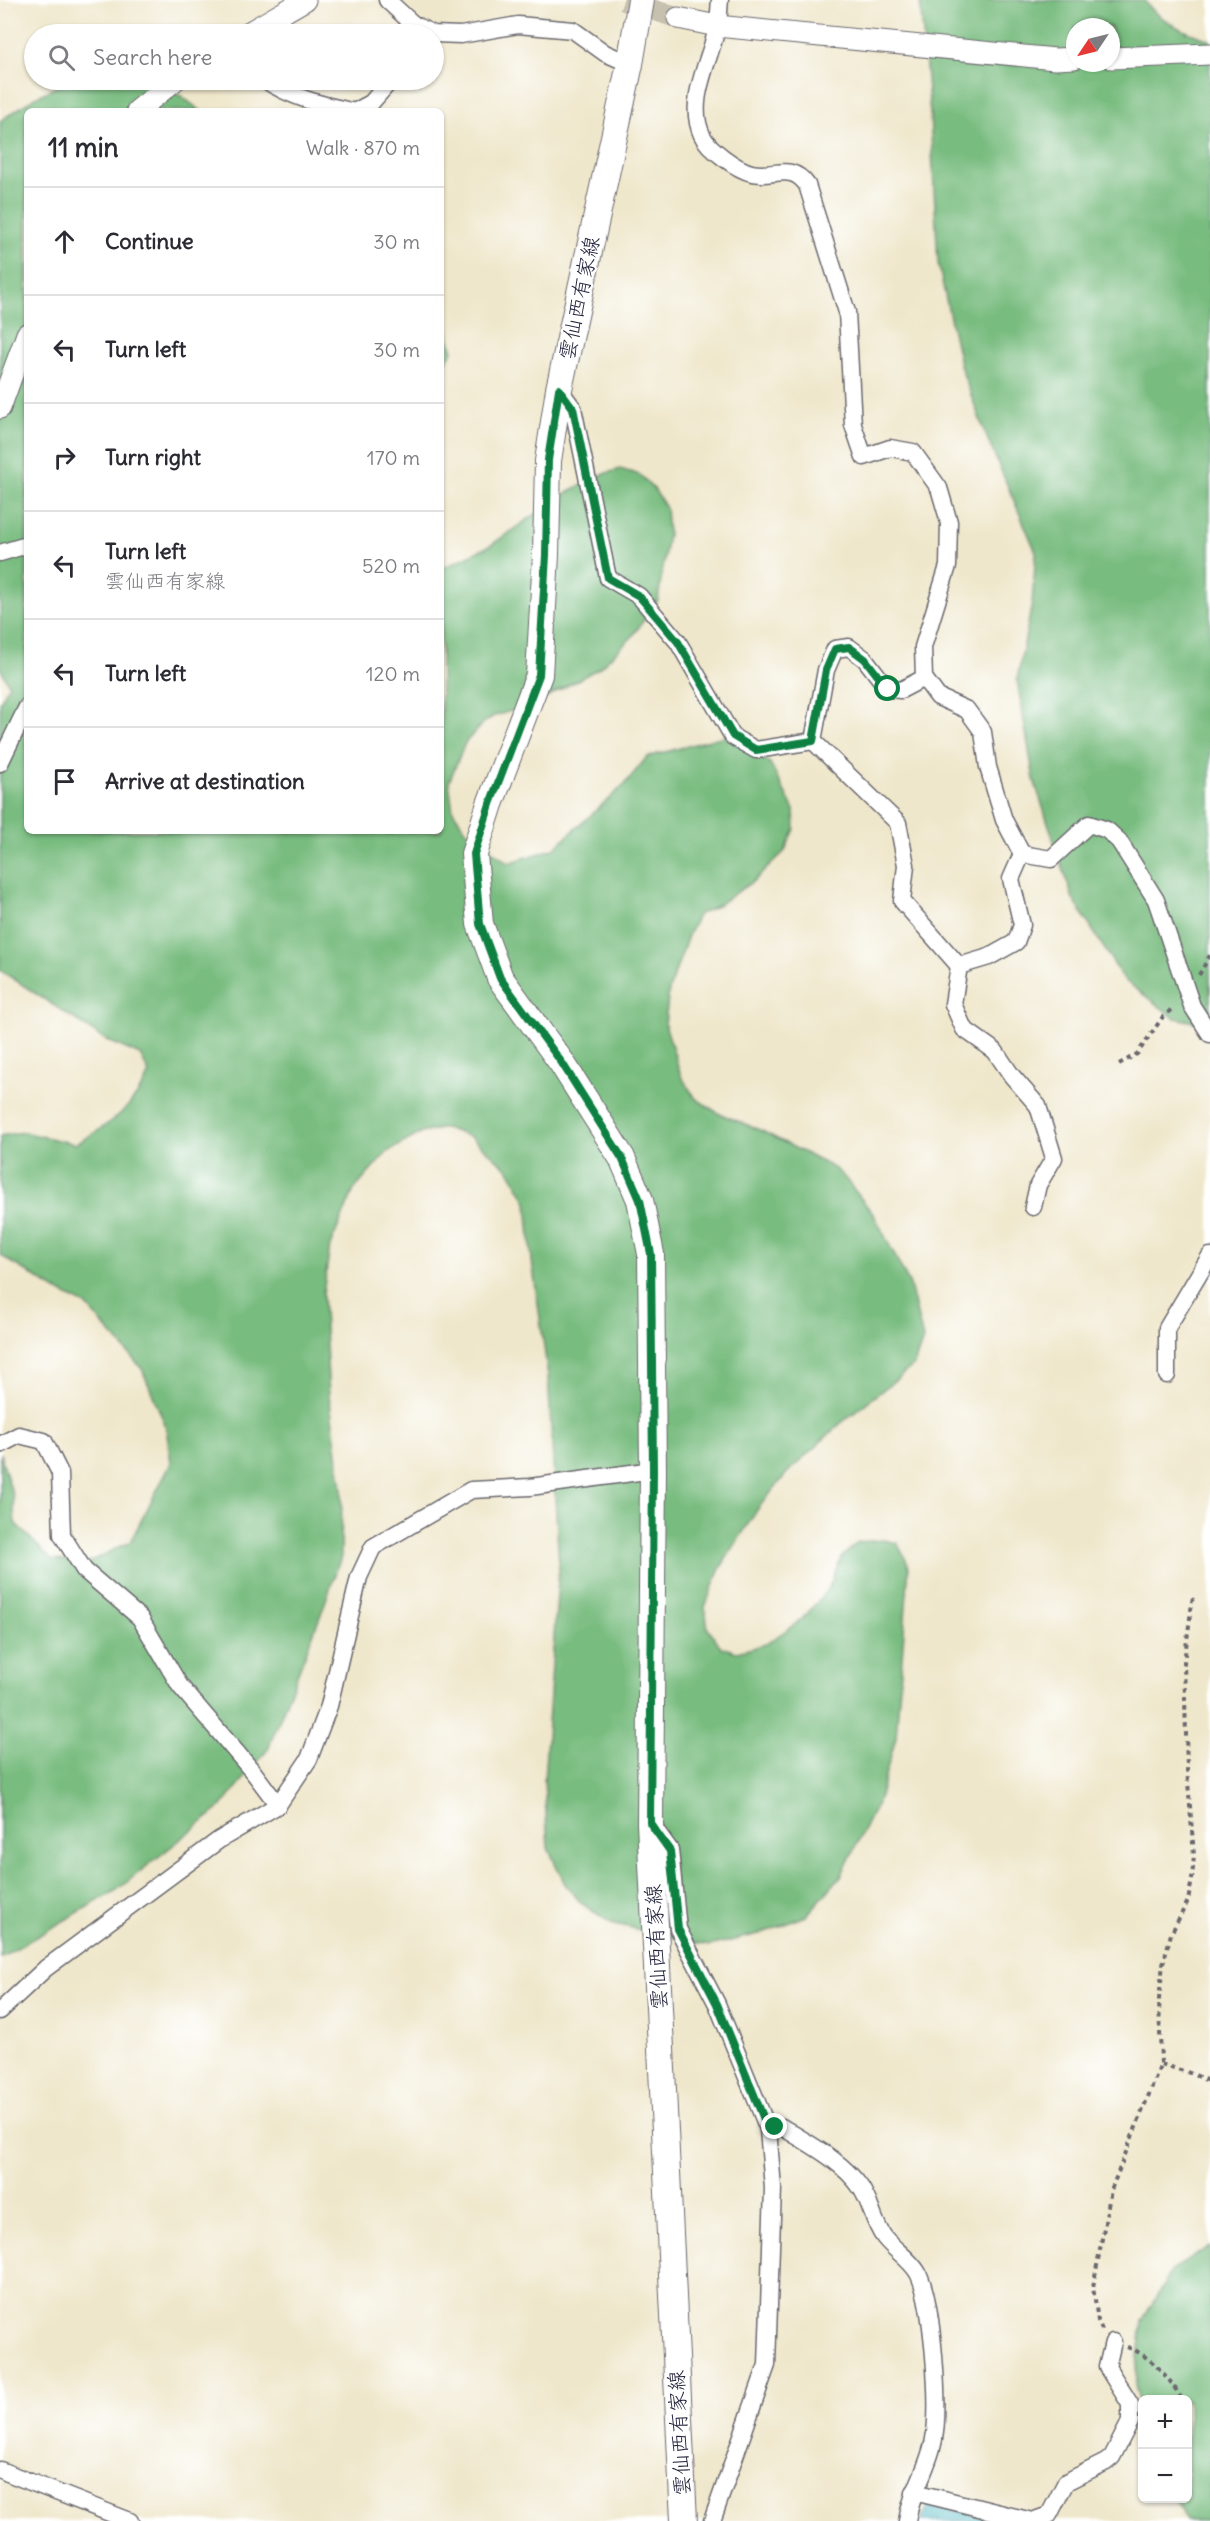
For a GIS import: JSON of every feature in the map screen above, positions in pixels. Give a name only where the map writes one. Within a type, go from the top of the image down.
[{"type":"main road","name":"雲仙西有家線","points":[[641,0],[630,64],[559,389],[548,460],[546,555],[539,675],[490,804],[474,854],[480,924],[500,978],[562,1063],[622,1158],[640,1200],[651,1254],[653,1470],[650,1823],[684,2521]]},
{"type":"street","points":[[263,24],[305,0]]},
{"type":"street","points":[[387,0],[407,24]]},
{"type":"street","points":[[720,0],[723,27],[698,96],[697,115],[702,135],[713,151],[752,173],[791,172],[801,177],[807,185],[847,312],[853,425],[864,457],[890,448],[913,452],[939,488],[949,522],[948,566],[923,647],[924,678],[938,697],[967,710],[983,732],[988,767],[1004,820],[1022,854]]},
{"type":"street","points":[[678,18],[723,27],[1065,59]]},
{"type":"street","points":[[444,34],[461,35],[518,26],[573,30],[605,53],[630,64]]},
{"type":"street","points":[[1120,58],[1210,54]]},
{"type":"street","points":[[141,108],[163,90]]},
{"type":"street","points":[[281,90],[336,108]]},
{"type":"street","points":[[362,108],[371,103],[382,90]]},
{"type":"street","points":[[0,408],[24,342]]},
{"type":"street","points":[[559,389],[573,408],[608,578],[639,596],[678,642],[733,736],[756,750],[813,741]]},
{"type":"street","points":[[0,553],[24,547]]},
{"type":"street","points":[[813,741],[826,670],[835,649],[849,647],[865,659],[888,689],[901,690],[924,678]]},
{"type":"street","points":[[1,757],[24,713]]},
{"type":"street","points":[[813,741],[898,824],[906,865],[902,901],[959,966]]},
{"type":"street","points":[[1022,854],[1051,859],[1089,824],[1107,830],[1119,841],[1156,900],[1192,1006],[1210,1034]]},
{"type":"street","points":[[959,966],[988,957],[1016,942],[1022,926],[1011,879],[1022,854]]},
{"type":"street","points":[[959,966],[953,1004],[964,1029],[995,1051],[1012,1076],[1038,1106],[1054,1158],[1038,1185],[1033,1207]]},
{"type":"street","points":[[1167,1375],[1167,1328],[1210,1256]]},
{"type":"street","points":[[0,1445],[19,1436],[44,1441],[60,1473],[62,1535],[84,1570],[140,1618],[180,1686],[254,1773],[278,1805]]},
{"type":"street","points":[[0,2011],[56,1961],[219,1840],[278,1805],[309,1759],[329,1706],[360,1577],[373,1547],[471,1490],[530,1487],[653,1470]]},
{"type":"street","points":[[650,1823],[670,1851],[678,1929],[717,2004],[768,2129],[773,2188],[767,2365],[712,2521]]},
{"type":"street","points":[[768,2129],[782,2127],[853,2177],[869,2202],[883,2235],[918,2274],[935,2351],[934,2437],[930,2457],[915,2492],[907,2521]]},
{"type":"street","points":[[915,2492],[1032,2521],[1049,2515],[1066,2482],[1112,2457],[1130,2422],[1130,2404],[1107,2367],[1113,2342]]},
{"type":"street","points":[[0,2470],[129,2521]]},
{"type":"path","points":[[1119,1064],[1137,1054],[1162,1018],[1188,995],[1210,955]]},
{"type":"path","points":[[1179,2395],[1164,2374],[1149,2360],[1132,2349],[1113,2342],[1101,2329],[1093,2287],[1111,2190],[1161,2064],[1159,1999],[1163,1964],[1171,1934],[1188,1901],[1194,1855],[1187,1770],[1184,1662],[1192,1596]]},
{"type":"path","points":[[1161,2064],[1210,2082]]},
{"type":"green space","points":[[920,0],[1144,0],[1157,14],[1174,25],[1210,40],[1210,1025],[1175,1018],[1124,980],[1073,899],[1034,780],[1017,680],[1032,603],[1036,552],[985,433],[961,368],[938,263],[930,114]]},
{"type":"green space","points":[[50,90],[166,90],[181,96],[197,108],[24,108],[24,834],[444,834],[444,568],[491,545],[563,495],[597,476],[620,469],[640,475],[654,489],[666,508],[668,534],[658,600],[632,637],[599,668],[533,705],[494,716],[481,725],[465,743],[449,782],[453,811],[466,830],[508,863],[553,849],[624,785],[647,757],[724,736],[770,763],[794,810],[795,829],[784,852],[755,880],[715,907],[699,914],[689,933],[669,990],[665,1024],[681,1076],[695,1098],[718,1113],[762,1131],[834,1168],[844,1177],[874,1215],[910,1285],[923,1339],[914,1365],[840,1424],[787,1473],[759,1507],[719,1570],[705,1607],[708,1629],[721,1647],[737,1652],[766,1644],[801,1620],[828,1590],[841,1558],[858,1542],[884,1540],[897,1543],[909,1566],[896,1737],[879,1799],[841,1876],[806,1916],[763,1933],[709,1946],[611,1923],[582,1904],[565,1884],[548,1848],[544,1780],[559,1565],[548,1376],[532,1261],[527,1202],[509,1170],[471,1137],[445,1128],[421,1133],[387,1152],[354,1190],[330,1246],[323,1294],[329,1395],[342,1489],[341,1557],[268,1749],[221,1807],[117,1890],[0,1958],[0,1453],[13,1496],[15,1523],[52,1560],[89,1562],[130,1542],[171,1463],[166,1427],[142,1369],[86,1305],[56,1290],[0,1255],[0,1136],[23,1132],[75,1144],[98,1131],[128,1106],[149,1073],[140,1055],[106,1040],[0,970],[0,702],[9,685],[0,668],[0,121]]},
{"type":"green space","points":[[444,326],[446,328],[453,351],[444,364]]},
{"type":"green space","points":[[1210,2246],[1210,2521],[1186,2521],[1177,2503],[1192,2503],[1192,2395],[1138,2395],[1138,2398],[1135,2386],[1142,2321],[1172,2270]]},
{"type":"water","points":[[929,2504],[999,2521],[921,2521]]},
{"type":"tunnel","points":[[623,0],[678,18]]},
{"type":"route","points":[[775,2127],[768,2129],[717,2004],[678,1929],[670,1851],[650,1823],[653,1470],[651,1254],[640,1200],[622,1158],[562,1063],[500,978],[480,924],[474,854],[490,804],[539,675],[546,555],[548,460],[559,389],[573,408],[608,578],[639,596],[678,642],[733,736],[756,750],[813,741],[826,670],[835,649],[849,647],[865,659],[888,689]]}]
